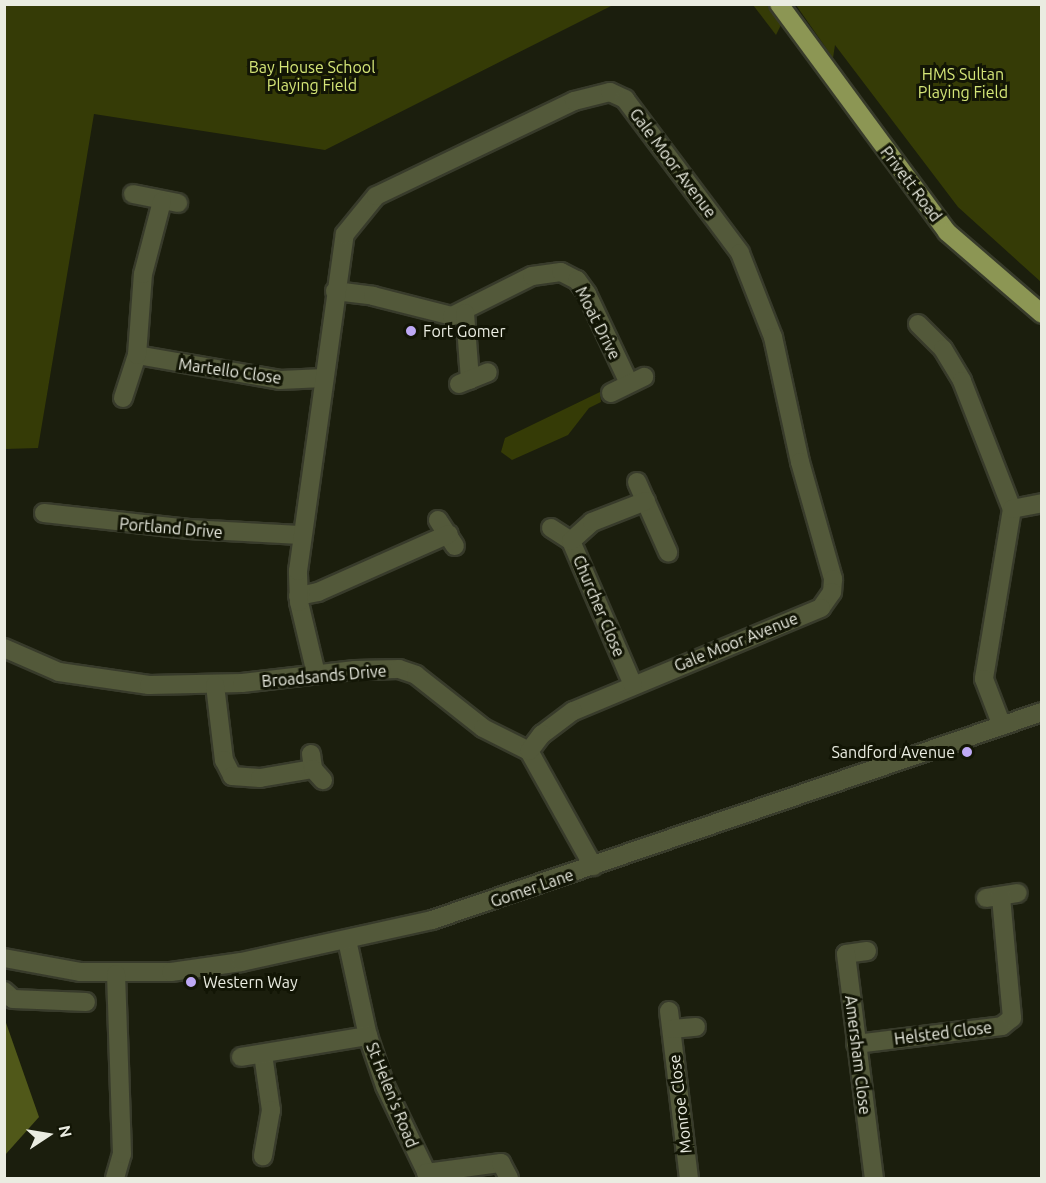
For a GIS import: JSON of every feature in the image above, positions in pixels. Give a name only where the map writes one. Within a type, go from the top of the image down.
[{"type":"main road","name":"Privett Road","points":[[779,4],[947,232],[1041,314]]},
{"type":"main road","name":"Privett Road","points":[[789,4],[801,36]]},
{"type":"street","name":"Gale Moor Avenue","points":[[316,674],[298,596],[300,535],[320,430],[335,291],[345,234],[376,196],[593,93],[610,92],[625,99],[740,253],[773,336],[800,462],[833,579],[832,592],[821,608],[633,684],[573,711],[542,734],[529,751]]},
{"type":"street","points":[[123,398],[137,356],[143,274],[170,202],[133,194]]},
{"type":"street","name":"Moat Drive","points":[[335,291],[373,296],[437,316],[465,313],[532,276],[561,272],[577,280],[587,294],[636,379],[611,393]]},
{"type":"street","points":[[465,313],[464,382],[488,372]]},
{"type":"street","points":[[918,324],[943,349],[962,381],[1012,509],[984,679],[1002,726]]},
{"type":"street","name":"Martello Close","points":[[137,356],[280,380],[324,378]]},
{"type":"street","points":[[637,482],[668,552]]},
{"type":"street","name":"Churcher Close","points":[[633,684],[571,541],[592,522],[646,501]]},
{"type":"street","points":[[1012,509],[1041,503]]},
{"type":"street","name":"Portland Drive","points":[[44,513],[88,528],[300,535]]},
{"type":"street","points":[[551,528],[571,541]]},
{"type":"street","points":[[298,596],[318,592],[448,533]]},
{"type":"street","name":"Broadsands Drive","points":[[4,648],[36,665],[89,679],[215,685],[379,669],[416,675],[483,728],[529,751]]},
{"type":"street","points":[[215,685],[224,760],[232,776],[260,778],[315,768]]},
{"type":"street","name":"Gomer Lane","points":[[5,961],[116,974],[229,964],[347,940],[483,905],[1041,712]]},
{"type":"street","points":[[529,751],[593,866]]},
{"type":"street","name":"Helsted Close","points":[[856,1044],[1002,1026],[1012,1018],[1002,896]]},
{"type":"street","name":"St Helen's Road","points":[[347,940],[368,1036],[400,1123],[428,1176]]},
{"type":"street","name":"Amersham Close","points":[[867,951],[846,954],[874,1179]]},
{"type":"street","points":[[115,1179],[123,1154],[116,974]]},
{"type":"street","points":[[4,991],[13,999],[86,1002]]},
{"type":"street","name":"Monroe Close","points":[[689,1179],[670,1020],[696,1027]]},
{"type":"street","points":[[241,1057],[368,1036]]},
{"type":"street","points":[[263,1054],[272,1110],[263,1156]]},
{"type":"street","points":[[428,1176],[490,1163],[509,1174]]},
{"type":"green space","name":"Bay House School Playing Field","points":[[4,5],[613,5],[325,150],[94,114],[38,448],[5,449]]},
{"type":"green space","points":[[753,5],[770,5],[781,25],[776,35]]},
{"type":"green space","name":"HMS Sultan Playing Field","points":[[796,5],[1041,5],[1041,282],[958,207],[835,45],[833,58]]},
{"type":"green space","points":[[600,392],[601,402],[589,408],[568,435],[512,460],[501,452],[505,438]]},
{"type":"green space","points":[[5,1020],[39,1117],[4,1155]]},
{"type":"place","name":"Fort Gomer","points":[[411,331]]},
{"type":"place","name":"Sandford Avenue","points":[[967,752]]},
{"type":"place","name":"Western Way","points":[[191,982]]}]
